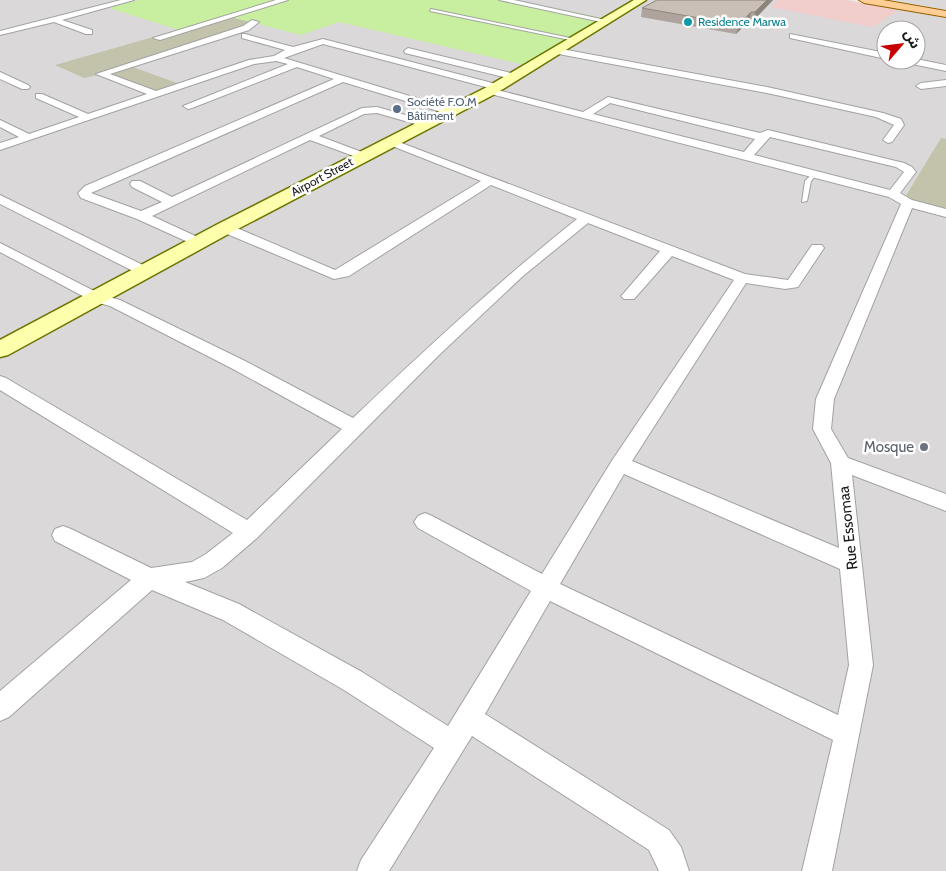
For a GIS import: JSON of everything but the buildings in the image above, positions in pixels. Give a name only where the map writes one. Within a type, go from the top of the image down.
[{"type":"main road","points":[[864,0],[946,13]]},
{"type":"main road","points":[[879,0],[946,13]]},
{"type":"street","points":[[0,33],[130,0]]},
{"type":"street","points":[[158,38],[284,0]]},
{"type":"street","points":[[503,0],[606,20]]},
{"type":"street","name":"Airport Street","points":[[0,350],[225,228],[452,112],[516,77],[606,20],[642,0]]},
{"type":"street","points":[[80,3],[96,10]]},
{"type":"street","points":[[56,20],[89,32]]},
{"type":"street","points":[[155,94],[101,74],[246,28],[255,22]]},
{"type":"street","points":[[244,36],[293,50]]},
{"type":"street","points":[[793,36],[876,54]]},
{"type":"street","points":[[0,146],[252,62],[276,58],[315,42],[324,41],[586,115],[814,174],[946,213]]},
{"type":"street","points":[[408,50],[516,77]]},
{"type":"street","points":[[556,51],[766,90],[879,115],[897,121],[899,125],[888,140]]},
{"type":"street","points":[[276,58],[452,112]]},
{"type":"street","points":[[188,106],[296,64]]},
{"type":"street","points":[[926,64],[946,68]]},
{"type":"street","points":[[0,75],[25,87]]},
{"type":"street","points":[[199,243],[142,216],[84,193],[116,177],[344,78]]},
{"type":"street","points":[[921,86],[946,83]]},
{"type":"street","points":[[39,96],[87,117]]},
{"type":"street","points":[[586,115],[608,100],[762,137]]},
{"type":"street","points":[[142,216],[368,109],[426,124]]},
{"type":"street","points":[[0,123],[28,136]]},
{"type":"street","points":[[747,156],[762,137],[768,134],[908,169],[910,172],[901,199]]},
{"type":"street","points":[[310,136],[363,156]]},
{"type":"street","points":[[391,142],[742,278],[785,285],[793,284],[818,248]]},
{"type":"street","points":[[225,228],[334,275],[344,272],[491,180]]},
{"type":"street","points":[[136,184],[172,202]]},
{"type":"street","name":"Rue Essomaa","points":[[817,871],[848,734],[861,665],[841,463],[822,429],[825,399],[901,199]]},
{"type":"street","points":[[2,201],[146,272]]},
{"type":"street","points":[[0,708],[149,578],[196,571],[204,568],[248,532],[433,351],[518,273],[586,218]]},
{"type":"street","points":[[0,247],[97,298],[115,303],[239,365],[354,427]]},
{"type":"street","points":[[629,296],[669,250]]},
{"type":"street","points":[[372,871],[468,718],[620,464],[742,278]]},
{"type":"street","points":[[0,382],[248,532]]},
{"type":"street","points":[[841,463],[946,503]]},
{"type":"street","points":[[620,464],[852,563]]},
{"type":"street","points":[[425,522],[546,588],[848,734]]},
{"type":"street","points":[[63,534],[149,578],[231,612],[353,681],[452,744]]},
{"type":"street","points":[[468,718],[659,840],[670,858],[674,871]]},
{"type":"lane","points":[[431,10],[575,40]]},
{"type":"lane","points":[[804,201],[808,181],[814,174]]},
{"type":"shaded area","points":[[0,0],[845,0],[946,18],[946,871],[0,871]]},
{"type":"shaded area","points":[[777,0],[845,0],[899,10],[883,20],[876,20],[876,24],[872,27],[771,7]]},
{"type":"shaded area","points":[[892,0],[946,0],[946,10]]},
{"type":"shaded area","points":[[227,16],[254,23],[130,66],[177,83],[145,94],[97,75],[84,78],[55,65]]},
{"type":"shaded area","points":[[941,138],[946,139],[946,209],[904,199]]},
{"type":"green space","points":[[139,0],[511,0],[604,18],[525,65],[339,22],[301,35],[227,16],[179,30],[109,8]]},
{"type":"place","name":"Residence Marwa","points":[[688,22]]},
{"type":"place","name":"Société F.O.M Bâtiment","points":[[397,109]]},
{"type":"place","name":"Mosque","points":[[924,447]]}]
